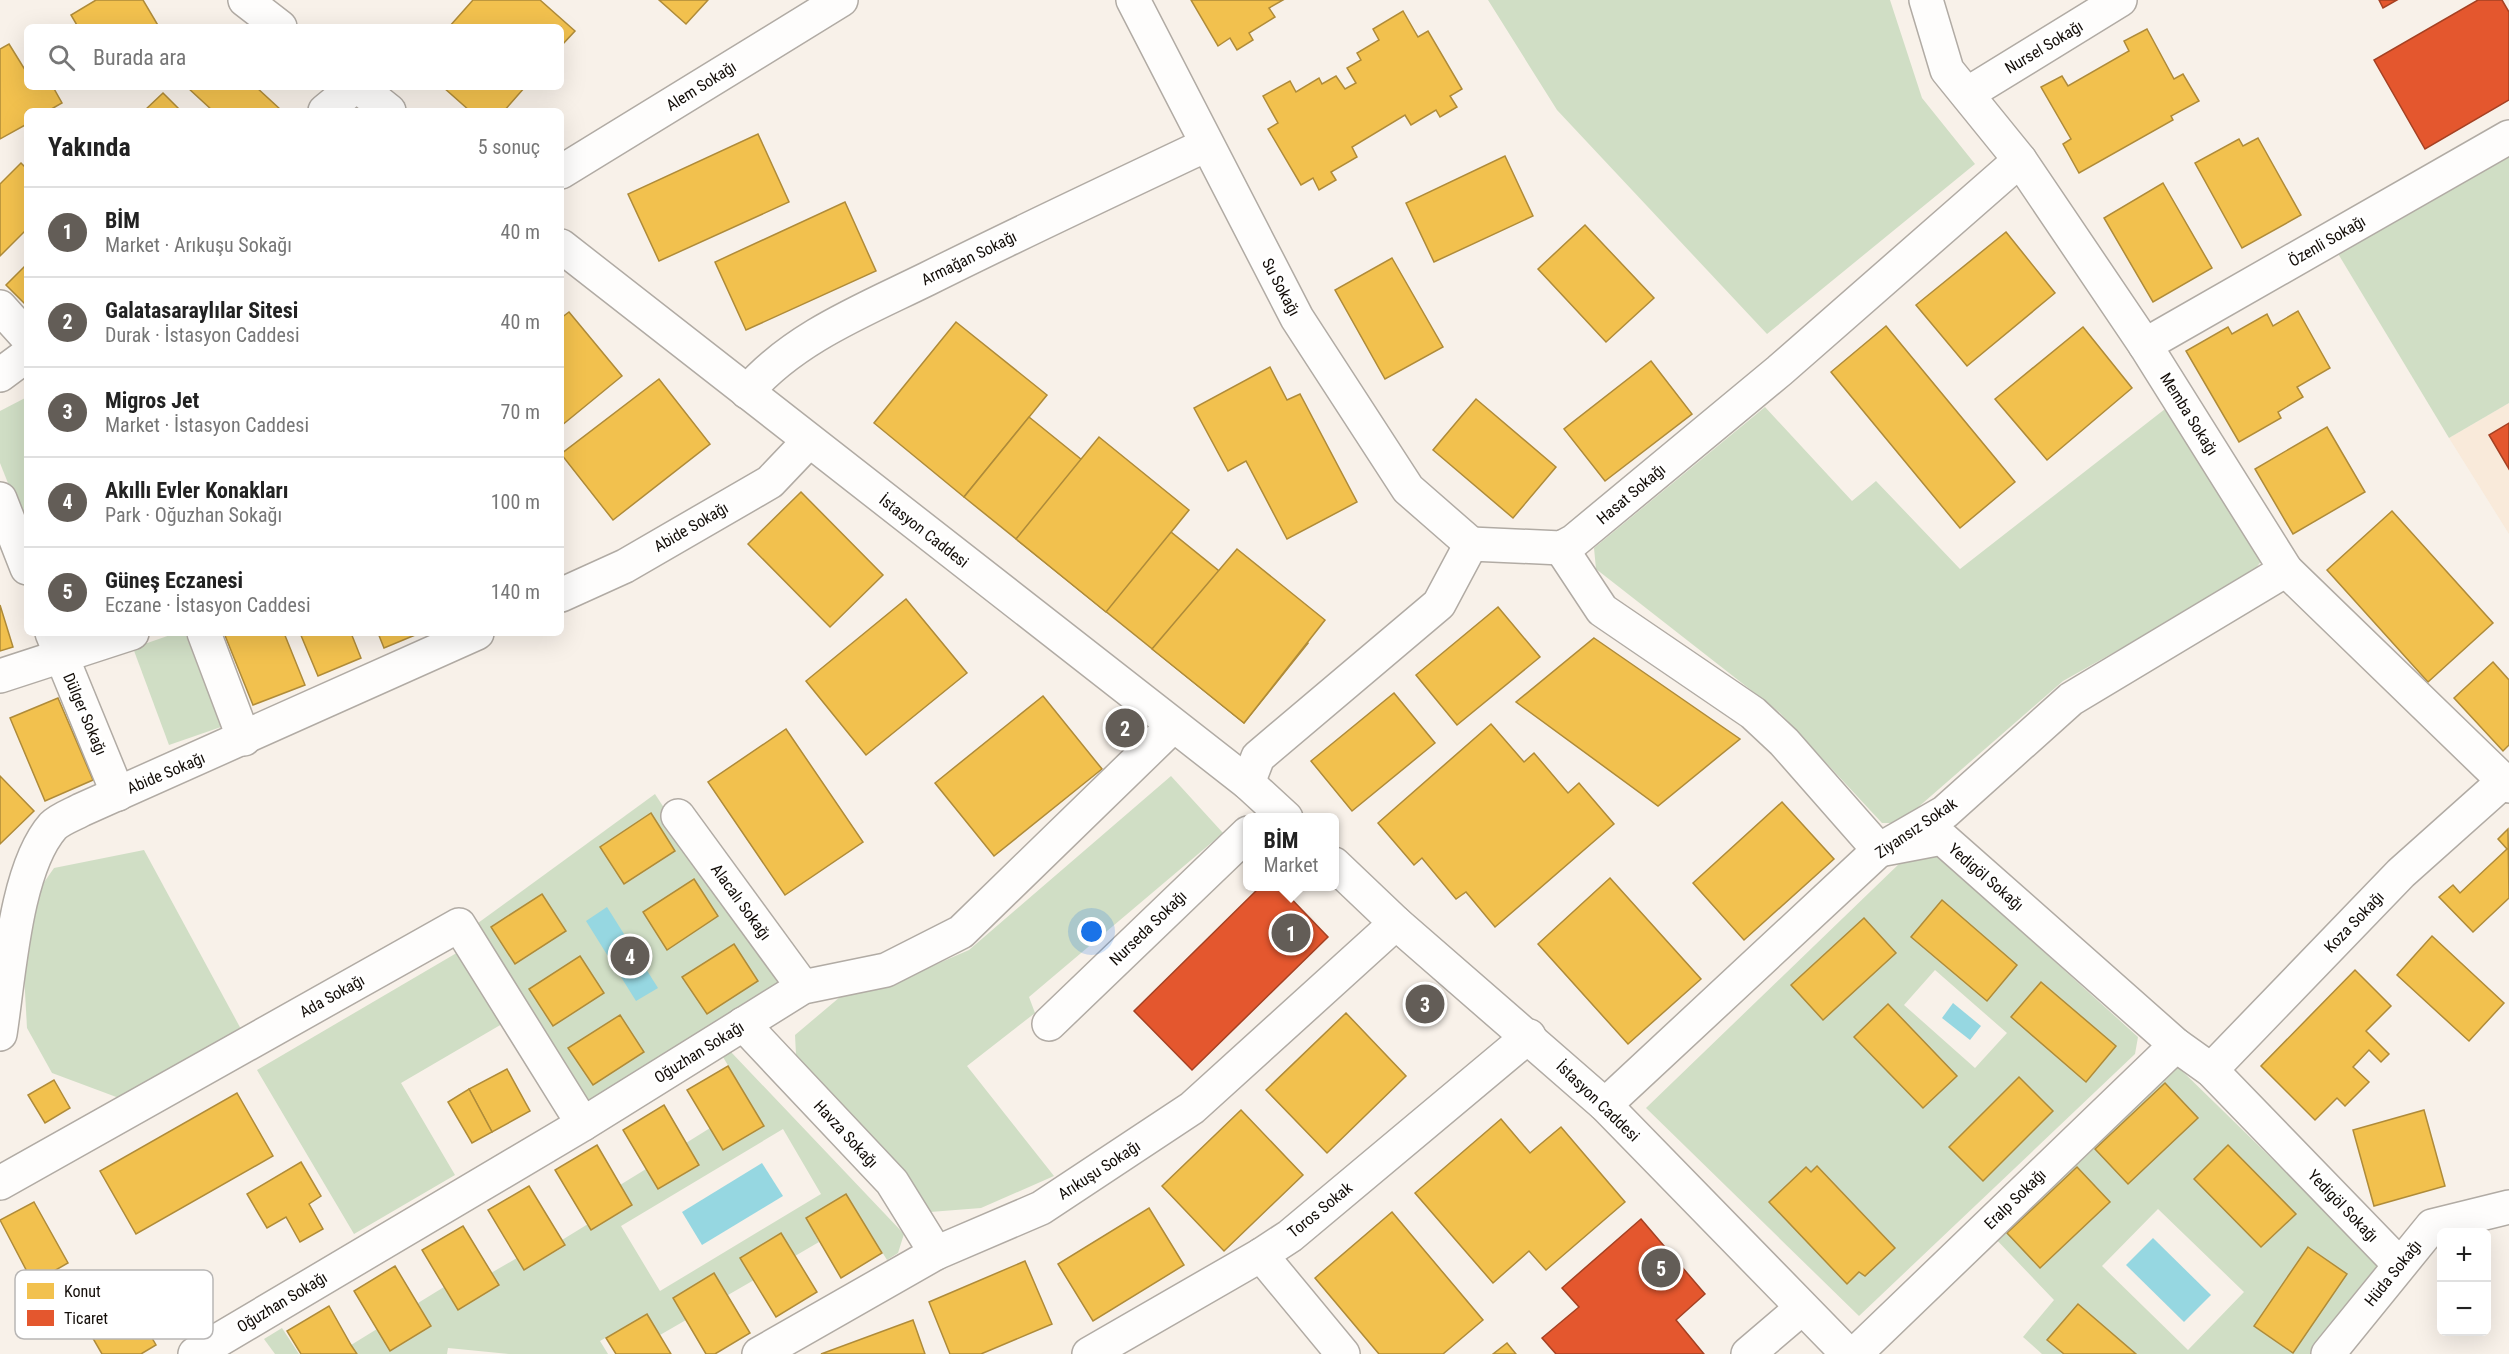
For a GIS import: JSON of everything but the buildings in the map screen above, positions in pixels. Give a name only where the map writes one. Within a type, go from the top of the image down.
[{"type":"street","points":[[245,0],[276,24]]},
{"type":"street","name":"Alem Sokağı","points":[[564,170],[841,0]]},
{"type":"street","name":"Su Sokağı","points":[[1133,0],[1297,318],[1408,489],[1471,544]]},
{"type":"street","name":"Memba Sokağı","points":[[1926,0],[1947,70],[2020,160],[2145,345],[2286,570],[2506,783]]},
{"type":"street","name":"Nursel Sokağı","points":[[1967,94],[2120,0]]},
{"type":"street","points":[[329,108],[352,90]]},
{"type":"street","points":[[360,90],[385,108]]},
{"type":"street","name":"Özenli Sokağı","points":[[2145,345],[2509,137]]},
{"type":"street","name":"Armağan Sokağı","points":[[747,392],[766,370],[824,330],[1016,235],[1206,145]]},
{"type":"street","name":"Hasat Sokağı","points":[[1561,548],[1574,541],[1770,378],[2020,160]]},
{"type":"street","name":"İstasyon Caddesi","points":[[564,254],[747,392],[1248,783],[1274,813]]},
{"type":"street","points":[[0,307],[24,334]]},
{"type":"street","points":[[0,375],[24,357]]},
{"type":"street","name":"Abide Sokağı","points":[[564,594],[625,566],[770,482],[808,441]]},
{"type":"street","points":[[0,499],[24,560]]},
{"type":"street","points":[[1248,783],[1258,757],[1439,604],[1471,544],[1561,548],[1602,610],[1753,713],[1784,742],[1879,850]]},
{"type":"street","name":"Ziyansız Sokak","points":[[1605,1105],[1879,850],[1945,812],[2071,699],[2286,570]]},
{"type":"street","points":[[0,676],[57,645],[113,636]]},
{"type":"street","points":[[205,636],[244,739]]},
{"type":"street","name":"Abide Sokağı","points":[[0,1034],[23,892],[38,846],[55,824],[470,636]]},
{"type":"street","name":"Dülger Sokağı","points":[[57,645],[118,794]]},
{"type":"street","name":"Oğuzhan Sokağı","points":[[195,1354],[583,1124],[803,987],[886,970],[961,932],[1173,726]]},
{"type":"street","name":"Koza Sokağı","points":[[2211,1070],[2402,873],[2506,783]]},
{"type":"street","name":"Alacalı Sokağı","points":[[678,816],[803,987]]},
{"type":"street","name":"Nurseda Sokağı","points":[[1049,1024],[1243,837]]},
{"type":"street","name":"Yedigöl Sokağı","points":[[1879,850],[1942,838],[2176,1045],[2211,1070],[2399,1264]]},
{"type":"street","name":"İstasyon Caddesi","points":[[1339,868],[1396,923],[1529,1036],[1605,1105],[1848,1354]]},
{"type":"street","name":"Arıkuşu Sokağı","points":[[759,1354],[936,1253],[1041,1208],[1192,1108],[1396,923]]},
{"type":"street","name":"Ada Sokağı","points":[[0,1182],[459,925],[583,1124]]},
{"type":"street","name":"Havza Sokağı","points":[[743,1024],[892,1182],[936,1253]]},
{"type":"street","name":"Toros Sokak","points":[[1089,1354],[1290,1236],[1529,1036]]},
{"type":"street","name":"Eralp Sokağı","points":[[1855,1354],[2176,1045]]},
{"type":"street","name":"Hüda Sokağı","points":[[2328,1354],[2432,1226],[2509,1207]]},
{"type":"street","points":[[1261,1255],[1343,1354]]},
{"type":"street","points":[[1748,1354],[1802,1308]]},
{"type":"shaded area","points":[[2509,403],[2509,534],[2449,438]]},
{"type":"green space","points":[[1488,0],[1890,0],[1922,98],[1975,164],[1767,334],[1557,110]]},
{"type":"green space","points":[[2509,156],[2509,403],[2449,438],[2337,252]]},
{"type":"green space","points":[[24,399],[24,523],[0,463],[0,411]]},
{"type":"green space","points":[[1765,407],[1852,501],[1876,481],[1960,569],[2165,409],[2262,560],[2250,576],[2063,681],[1900,823],[1882,823],[1779,712],[1596,569],[1594,548]]},
{"type":"green space","points":[[167,636],[186,636],[221,727],[169,745],[133,648]]},
{"type":"green space","points":[[1171,776],[1223,833],[1029,997],[1035,1013],[967,1066],[1054,1176],[981,1208],[930,1212],[797,1074],[795,1035],[840,997],[884,987],[969,950]]},
{"type":"green space","points":[[655,794],[782,989],[593,1107],[478,923]]},
{"type":"green space","points":[[144,850],[242,1031],[119,1098],[52,1073],[27,1028],[23,956],[38,891],[54,868]]},
{"type":"green space","points":[[1937,855],[2138,1037],[2135,1054],[1859,1316],[1646,1108],[1901,862]],"holes":[[[1935,970],[2007,1033],[1975,1068],[1904,1005]]]},
{"type":"green space","points":[[460,951],[502,1024],[401,1083],[455,1175],[354,1234],[257,1070]]},
{"type":"green space","points":[[731,1052],[904,1234],[898,1253],[887,1260],[846,1194],[806,1218],[819,1242],[795,1256],[781,1233],[740,1258],[754,1280],[728,1295],[714,1273],[673,1298],[686,1320],[660,1335],[647,1314],[600,1341],[608,1354],[509,1354],[448,1348],[447,1354],[357,1354],[351,1345],[377,1329],[391,1350],[431,1326],[418,1303],[444,1287],[458,1310],[499,1285],[491,1273],[517,1258],[524,1270],[565,1246],[562,1240],[588,1224],[591,1230],[632,1205],[620,1185],[646,1169],[658,1189],[699,1165],[686,1143],[710,1128],[723,1150],[764,1126],[723,1057]],"holes":[[[783,1129],[821,1194],[660,1291],[621,1226]]]},
{"type":"green space","points":[[2174,1063],[2380,1264],[2311,1354],[2042,1354],[2023,1337],[2054,1300],[1992,1235]],"holes":[[[2158,1209],[2244,1292],[2188,1350],[2102,1266]]]},
{"type":"green space","points":[[282,1328],[299,1354],[275,1354],[264,1339]]},
{"type":"water","points":[[607,907],[658,988],[636,1001],[586,921]]},
{"type":"water","points":[[1953,1003],[1981,1026],[1970,1040],[1942,1018]]},
{"type":"water","points":[[762,1163],[783,1196],[702,1245],[682,1212]]},
{"type":"water","points":[[2153,1238],[2211,1295],[2184,1322],[2126,1265]]},
{"type":"place","name":"Galatasaraylılar Sitesi","points":[[1125,728]]},
{"type":"place","name":"BİM","points":[[1291,933]]},
{"type":"place","name":"Akıllı Evler Konakları","points":[[630,956]]},
{"type":"place","name":"Migros Jet","points":[[1425,1004]]},
{"type":"place","name":"Güneş Eczanesi","points":[[1661,1268]]}]
